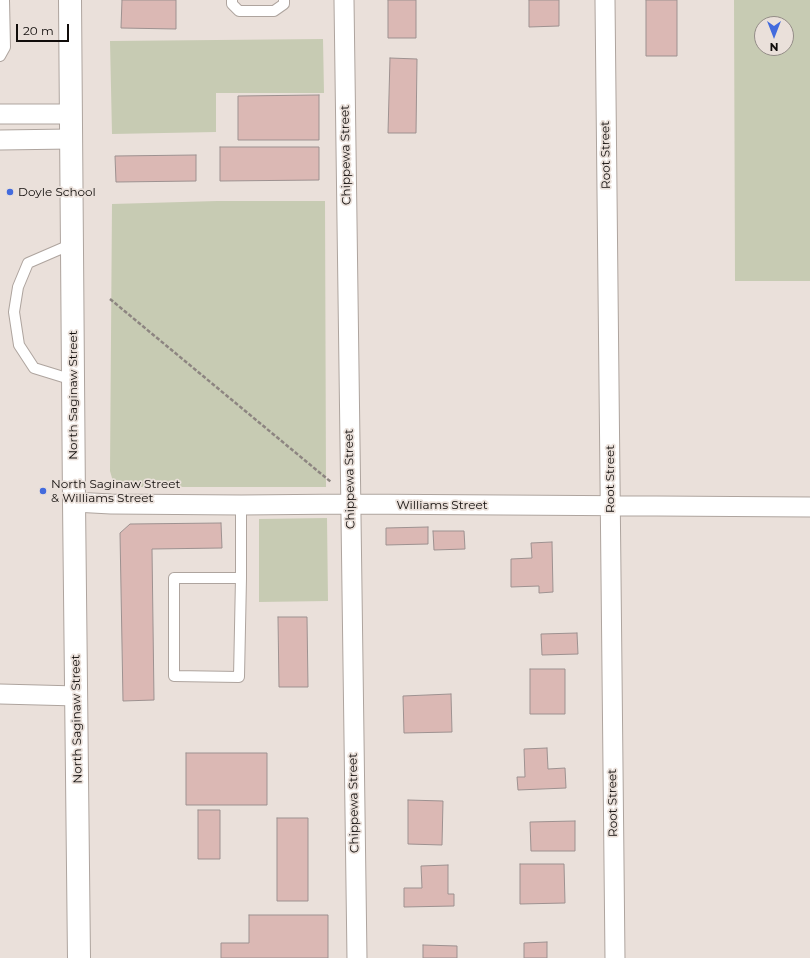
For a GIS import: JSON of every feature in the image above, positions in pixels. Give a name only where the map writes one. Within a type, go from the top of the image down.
[{"type":"main road","name":"North Saginaw Street","points":[[70,0],[79,958]]},
{"type":"street","name":"Chippewa Street","points":[[344,0],[356,958]]},
{"type":"street","name":"Root Street","points":[[605,0],[615,958]]},
{"type":"street","points":[[0,114],[71,114]]},
{"type":"street","points":[[0,140],[71,139]]},
{"type":"street","name":"Williams Street","points":[[74,502],[111,504],[241,505],[350,504],[810,507]]},
{"type":"street","points":[[0,694],[77,696]]},
{"type":"lane","points":[[0,56],[5,47],[4,0]]},
{"type":"lane","points":[[232,0],[232,4],[239,11],[274,11],[284,4],[284,0]]},
{"type":"lane","points":[[72,244],[28,263],[18,287],[14,312],[19,345],[34,368],[73,380]]},
{"type":"lane","points":[[241,505],[241,578],[239,677],[174,676],[174,578],[241,578]]},
{"type":"path","points":[[110,299],[331,482]]},
{"type":"green space","points":[[734,0],[810,0],[810,281],[735,281]]},
{"type":"green space","points":[[323,39],[324,93],[216,93],[216,132],[112,134],[110,41]]},
{"type":"green space","points":[[217,201],[325,201],[326,487],[124,487],[116,483],[112,478],[110,471],[112,204]]},
{"type":"green space","points":[[327,518],[328,601],[259,602],[259,519]]},
{"type":"building","points":[[122,0],[176,0],[176,29],[121,28]]},
{"type":"building","points":[[388,0],[416,0],[416,38],[388,38]]},
{"type":"building","points":[[529,0],[559,0],[559,26],[529,27]]},
{"type":"building","points":[[646,0],[677,0],[677,56],[646,56]]},
{"type":"building","points":[[390,58],[417,59],[416,133],[388,133]]},
{"type":"building","points":[[319,95],[319,140],[238,140],[238,96]]},
{"type":"building","points":[[220,147],[319,147],[319,180],[220,181]]},
{"type":"building","points":[[196,155],[196,181],[116,182],[115,156]]},
{"type":"building","points":[[221,523],[222,548],[152,549],[154,700],[123,701],[120,533],[130,524]]},
{"type":"building","points":[[428,527],[428,544],[386,545],[386,528]]},
{"type":"building","points":[[433,531],[464,531],[465,549],[434,550]]},
{"type":"building","points":[[552,542],[553,592],[539,593],[539,586],[511,587],[511,559],[532,558],[531,543]]},
{"type":"building","points":[[278,617],[307,617],[308,687],[279,687]]},
{"type":"building","points":[[577,633],[578,654],[542,655],[541,634]]},
{"type":"building","points":[[530,669],[565,669],[565,714],[530,714]]},
{"type":"building","points":[[451,694],[452,732],[404,733],[403,696]]},
{"type":"building","points":[[547,748],[548,769],[565,768],[566,788],[518,790],[517,777],[525,777],[524,749]]},
{"type":"building","points":[[186,753],[267,753],[267,805],[186,805]]},
{"type":"building","points":[[408,800],[443,801],[442,845],[408,844]]},
{"type":"building","points":[[198,810],[220,810],[220,859],[198,859]]},
{"type":"building","points":[[277,818],[308,818],[308,901],[277,901]]},
{"type":"building","points":[[575,821],[575,851],[531,851],[530,822]]},
{"type":"building","points":[[520,864],[564,864],[565,903],[520,904]]},
{"type":"building","points":[[448,865],[448,894],[454,894],[454,906],[404,907],[404,888],[422,888],[421,866]]},
{"type":"building","points":[[249,915],[328,915],[328,958],[221,958],[221,943],[249,943]]},
{"type":"building","points":[[547,942],[547,958],[524,958],[524,943]]},
{"type":"building","points":[[423,945],[457,946],[457,958],[423,958]]},
{"type":"place","name":"Doyle School","points":[[10,192]]},
{"type":"place","name":"North Saginaw Street & Williams Street","points":[[43,491]]}]
